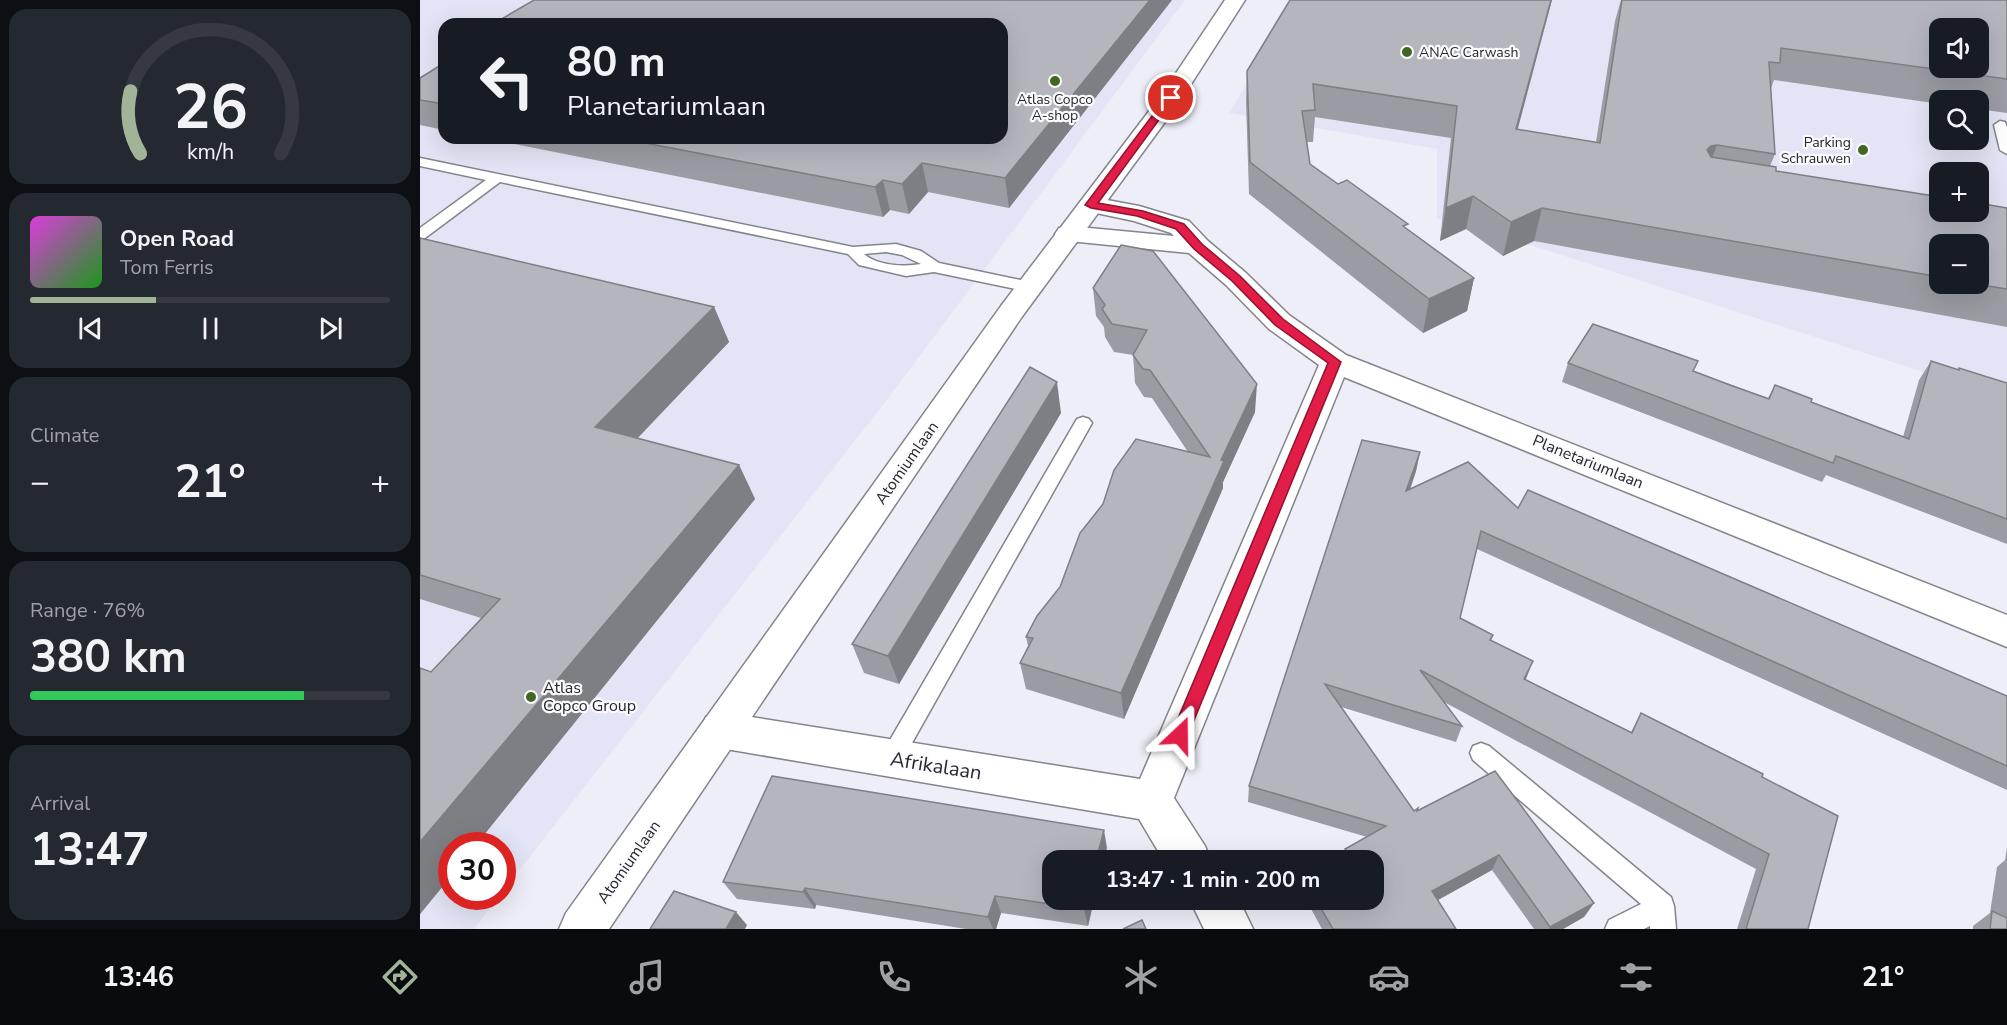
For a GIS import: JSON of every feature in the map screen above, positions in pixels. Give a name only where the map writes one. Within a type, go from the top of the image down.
[{"type":"street","name":"Atomiumlaan","points":[[582,929],[1030,287],[1171,98],[1235,0]]},
{"type":"street","name":"Planetariumlaan","points":[[1091,205],[1139,214],[1180,227],[1198,247],[1236,279],[1279,322],[1335,362],[2007,631]]},
{"type":"street","points":[[1068,234],[1198,247]]},
{"type":"street","points":[[1182,850],[1152,801],[1335,362]]},
{"type":"street","name":"Afrikalaan","points":[[720,730],[1152,801]]},
{"type":"street","points":[[1219,910],[1230,929]]},
{"type":"lane","points":[[2000,125],[2007,150]]},
{"type":"lane","points":[[420,162],[854,251],[864,262],[906,271],[934,267],[1030,287]]},
{"type":"lane","points":[[420,235],[497,178]]},
{"type":"lane","points":[[891,759],[1083,423]]},
{"type":"lane","points":[[1481,753],[1662,917]]},
{"type":"lane","points":[[1618,929],[1662,917]]},
{"type":"shaded area","points":[[420,0],[1185,0],[889,397],[516,874],[516,832],[438,832],[438,910],[488,910],[474,929],[420,929]]},
{"type":"shaded area","points":[[1297,0],[1886,0],[2007,15],[2007,399],[1546,250],[1437,218],[1437,149],[1229,113]]},
{"type":"building","points":[[534,0],[1150,0],[1005,178],[922,163],[902,184],[883,180],[875,187],[650,144],[1008,144],[1008,18],[503,18]]},
{"type":"building","points":[[1290,0],[1551,0],[1516,129],[1600,143],[1622,0],[2007,0],[2007,79],[1989,77],[1989,18],[1929,18],[1929,68],[1781,48],[1780,63],[1769,62],[1775,154],[1717,145],[1707,150],[1711,157],[1776,167],[1776,171],[1929,195],[1929,222],[1989,222],[1989,205],[2007,208],[2007,289],[1989,286],[1989,234],[1929,234],[1929,275],[1542,208],[1511,222],[1473,196],[1446,208],[1457,106],[1313,84],[1315,110],[1302,111],[1310,164],[1338,184],[1347,180],[1408,224],[1403,226],[1474,278],[1429,299],[1250,162],[1247,71]]},
{"type":"building","points":[[438,67],[438,103],[420,100],[420,78]]},
{"type":"building","points":[[420,238],[714,307],[595,427],[739,465],[420,842],[420,668],[431,672],[500,599],[420,575]]},
{"type":"building","points":[[1121,245],[1153,251],[1257,384],[1221,460],[1224,461],[1121,693],[1020,663],[1033,638],[1026,637],[1037,616],[1060,587],[1080,533],[1103,504],[1114,470],[1136,439],[1210,457],[1150,370],[1143,369],[1133,355],[1147,330],[1112,324],[1102,309],[1105,305],[1093,288]]},
{"type":"building","points":[[1593,324],[1698,361],[1693,371],[1730,385],[1769,399],[1775,385],[1812,399],[1811,402],[1909,439],[1931,361],[2007,383],[2007,519],[1836,456],[1833,463],[1568,363]]},
{"type":"building","points":[[1030,367],[1057,382],[888,656],[852,644]]},
{"type":"building","points":[[1362,440],[1420,452],[1406,491],[1468,462],[1518,508],[1528,490],[2007,696],[2007,766],[1481,531],[1460,618],[1493,635],[1490,640],[1533,661],[1524,679],[1632,733],[1641,713],[1763,774],[1762,777],[1838,816],[1808,929],[1746,929],[1769,854],[1420,670],[1462,726],[1325,684],[1414,811],[1495,771],[1594,903],[1550,927],[1499,855],[1432,891],[1456,929],[1333,929],[1322,910],[1384,910],[1384,850],[1345,849],[1386,826],[1249,786]]},
{"type":"building","points":[[772,776],[1104,830],[1099,850],[1042,850],[1042,903],[995,896],[988,917],[805,888],[803,892],[723,882]]},
{"type":"building","points":[[674,891],[736,912],[726,929],[650,929]]},
{"type":"building","points":[[1992,911],[2007,918],[2007,929],[1990,929]]},
{"type":"building","points":[[1142,920],[1146,929],[1123,929]]},
{"type":"place","name":"ANAC Carwash","points":[[1407,52]]},
{"type":"place","name":"Atlas Copco A-shop","points":[[1055,81]]},
{"type":"place","name":"Parking Schrauwen","points":[[1863,150]]},
{"type":"place","name":"Atlas Copco Group","points":[[531,697]]},
{"type":"route","points":[[1171,98],[1091,205],[1139,214],[1180,227],[1198,247],[1236,279],[1279,322],[1335,362],[1180,735]]}]
